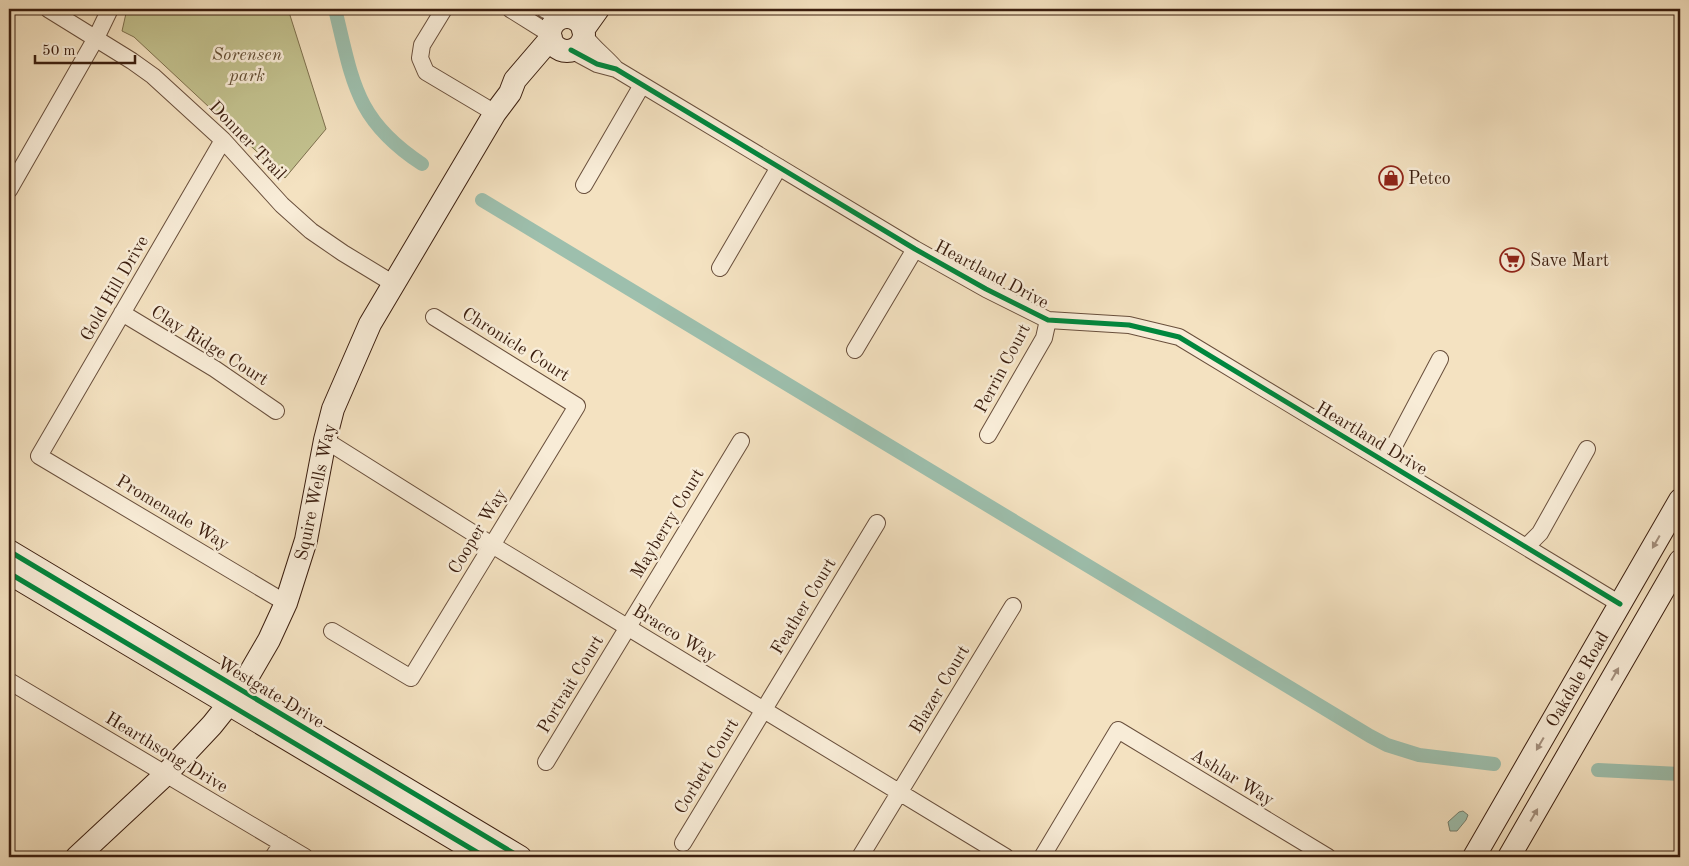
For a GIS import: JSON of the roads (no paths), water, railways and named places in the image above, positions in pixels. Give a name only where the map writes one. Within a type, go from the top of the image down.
[{"type":"street","name":"Donner Trail","points":[[48,9],[132,60],[153,76],[223,140],[282,205],[311,231],[394,284]]},
{"type":"street","points":[[9,190],[14,170],[96,38],[110,9]]},
{"type":"street","points":[[444,9],[422,45],[420,58],[426,72],[495,113]]},
{"type":"street","name":"Heartland Drive","points":[[510,9],[566,29],[597,64],[616,69],[915,249],[986,289],[1048,320],[1129,325],[1179,337],[1620,604]]},
{"type":"street","name":"Squire Wells Way","points":[[77,857],[165,775],[212,725],[234,697],[269,640],[286,603],[306,540],[325,440],[333,409],[370,324],[495,113],[510,93],[515,80],[566,29],[598,9]]},
{"type":"street","points":[[584,185],[642,85]]},
{"type":"street","name":"Gold Hill Drive","points":[[39,456],[223,140]]},
{"type":"street","points":[[720,268],[779,167]]},
{"type":"street","points":[[855,350],[915,249]]},
{"type":"street","name":"Clay Ridge Court","points":[[122,313],[215,368],[276,411]]},
{"type":"street","name":"Chronicle Court","points":[[434,317],[577,406]]},
{"type":"street","name":"Perrin Court","points":[[988,435],[1044,338],[1048,320]]},
{"type":"street","points":[[1379,458],[1394,446],[1440,360]]},
{"type":"street","name":"Cooper Way","points":[[332,632],[411,678],[577,406]]},
{"type":"street","name":"Bracco Way","points":[[325,440],[1006,857]]},
{"type":"street","name":"Mayberry Court","points":[[628,627],[741,440]]},
{"type":"street","points":[[1526,547],[1540,533],[1587,449]]},
{"type":"street","name":"Promenade Way","points":[[39,456],[286,603]]},
{"type":"street","name":"Oakdale Road","points":[[1474,857],[1680,500]]},
{"type":"street","name":"Feather Court","points":[[764,710],[877,523]]},
{"type":"street","name":"Westgate Drive","points":[[9,551],[485,857]]},
{"type":"street","name":"Oakdale Road","points":[[1509,857],[1680,561]]},
{"type":"street","name":"Westgate Drive","points":[[9,573],[520,857]]},
{"type":"street","name":"Blazer Court","points":[[860,857],[1013,606]]},
{"type":"street","name":"Portrait Court","points":[[546,762],[628,627]]},
{"type":"street","name":"Hearthsong Drive","points":[[9,680],[305,857]]},
{"type":"street","name":"Corbett Court","points":[[682,843],[764,710]]},
{"type":"street","name":"Ashlar Way","points":[[1042,857],[1118,730],[1328,857]]},
{"type":"street","points":[[273,857],[282,843]]},
{"type":"waterway","points":[[335,9],[353,79],[370,115],[400,148],[422,164]]},
{"type":"waterway","points":[[482,200],[1370,736],[1387,745],[1419,755],[1494,764]]},
{"type":"waterway","points":[[1598,770],[1680,774]]},
{"type":"place","name":"Petco","points":[[1391,178]]},
{"type":"place","name":"Save Mart","points":[[1512,260]]},
{"type":"park label","name":"Sorensen park","points":[[247,64]]}]
